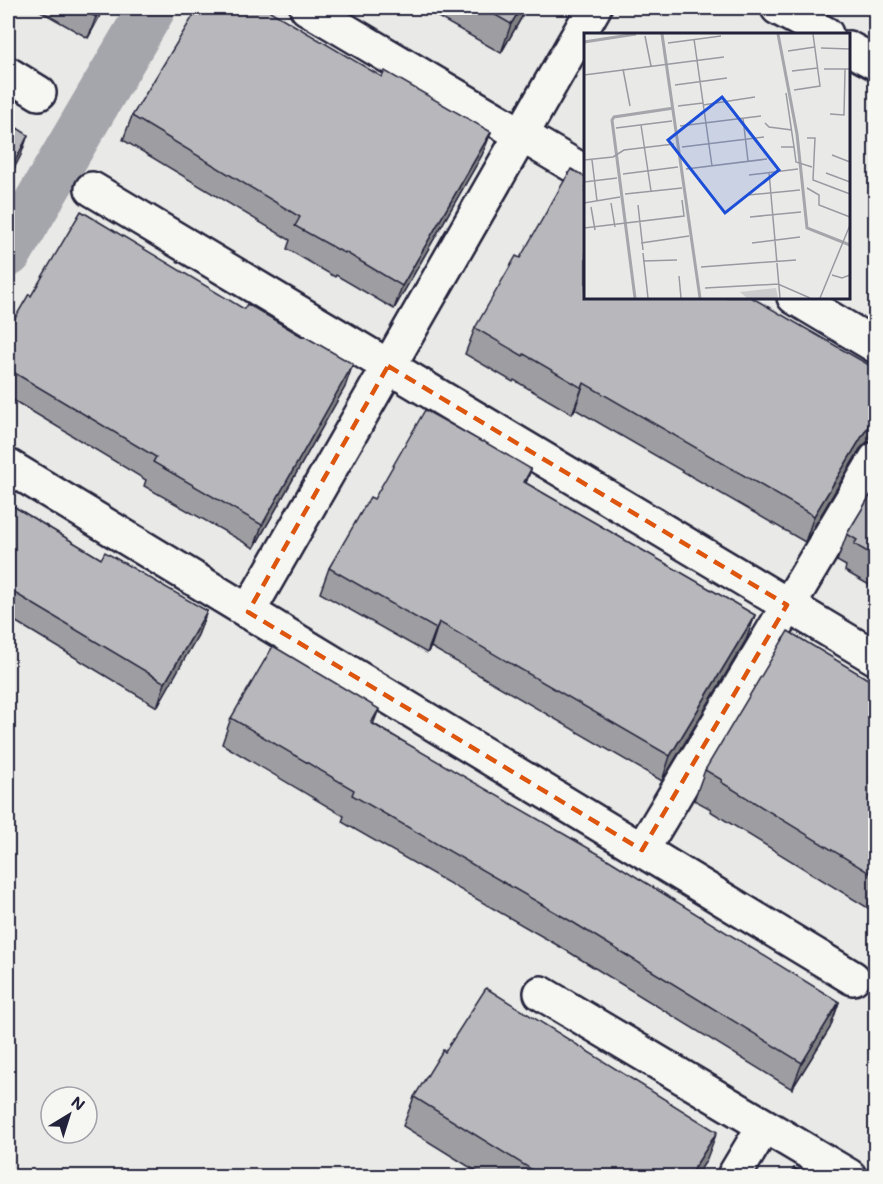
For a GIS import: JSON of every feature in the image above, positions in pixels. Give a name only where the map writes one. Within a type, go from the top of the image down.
[{"type":"street","points":[[307,8],[584,172]]},
{"type":"street","points":[[248,612],[594,8]]},
{"type":"street","points":[[778,8],[824,33]]},
{"type":"street","points":[[850,49],[876,63]]},
{"type":"street","points":[[8,74],[39,93]]},
{"type":"street","points":[[92,189],[876,658]]},
{"type":"street","points":[[796,298],[876,346]]},
{"type":"street","points":[[642,850],[876,459]]},
{"type":"street","points":[[8,466],[853,978]]},
{"type":"street","points":[[541,993],[849,1176]]},
{"type":"street","points":[[734,1176],[764,1126]]},
{"type":"highlighted area","points":[[388,366],[787,605],[642,850],[248,612]]},
{"type":"building","points":[[78,8],[101,8],[96,17]]},
{"type":"building","points":[[198,8],[265,8],[382,77],[385,71],[491,132],[402,286],[295,226],[300,217],[132,116]]},
{"type":"building","points":[[483,8],[521,8],[511,24]]},
{"type":"building","points":[[8,122],[28,135],[8,175]]},
{"type":"building","points":[[571,169],[584,176],[584,298],[753,298],[876,369],[876,418],[870,423],[814,516],[584,383],[582,388],[475,328],[516,256],[520,258]]},
{"type":"building","points":[[81,211],[244,309],[247,304],[353,364],[262,525],[153,462],[156,457],[8,369],[8,330],[29,294],[31,296]]},
{"type":"building","points":[[425,410],[531,469],[524,482],[755,615],[670,756],[439,622],[436,629],[329,568],[370,497],[374,499]]},
{"type":"building","points":[[876,486],[876,557],[854,544],[857,540],[847,534]]},
{"type":"building","points":[[8,503],[101,559],[105,552],[207,611],[165,683],[8,589]]},
{"type":"building","points":[[788,631],[876,684],[876,877],[705,770]]},
{"type":"building","points":[[273,646],[379,709],[371,723],[609,860],[839,1002],[802,1063],[574,923],[352,795],[354,790],[231,718]]},
{"type":"building","points":[[486,988],[717,1132],[689,1176],[542,1176],[414,1097]]},
{"type":"building","points":[[794,1168],[809,1176],[789,1176]]},
{"type":"waterway","points":[[8,253],[152,8]]}]
